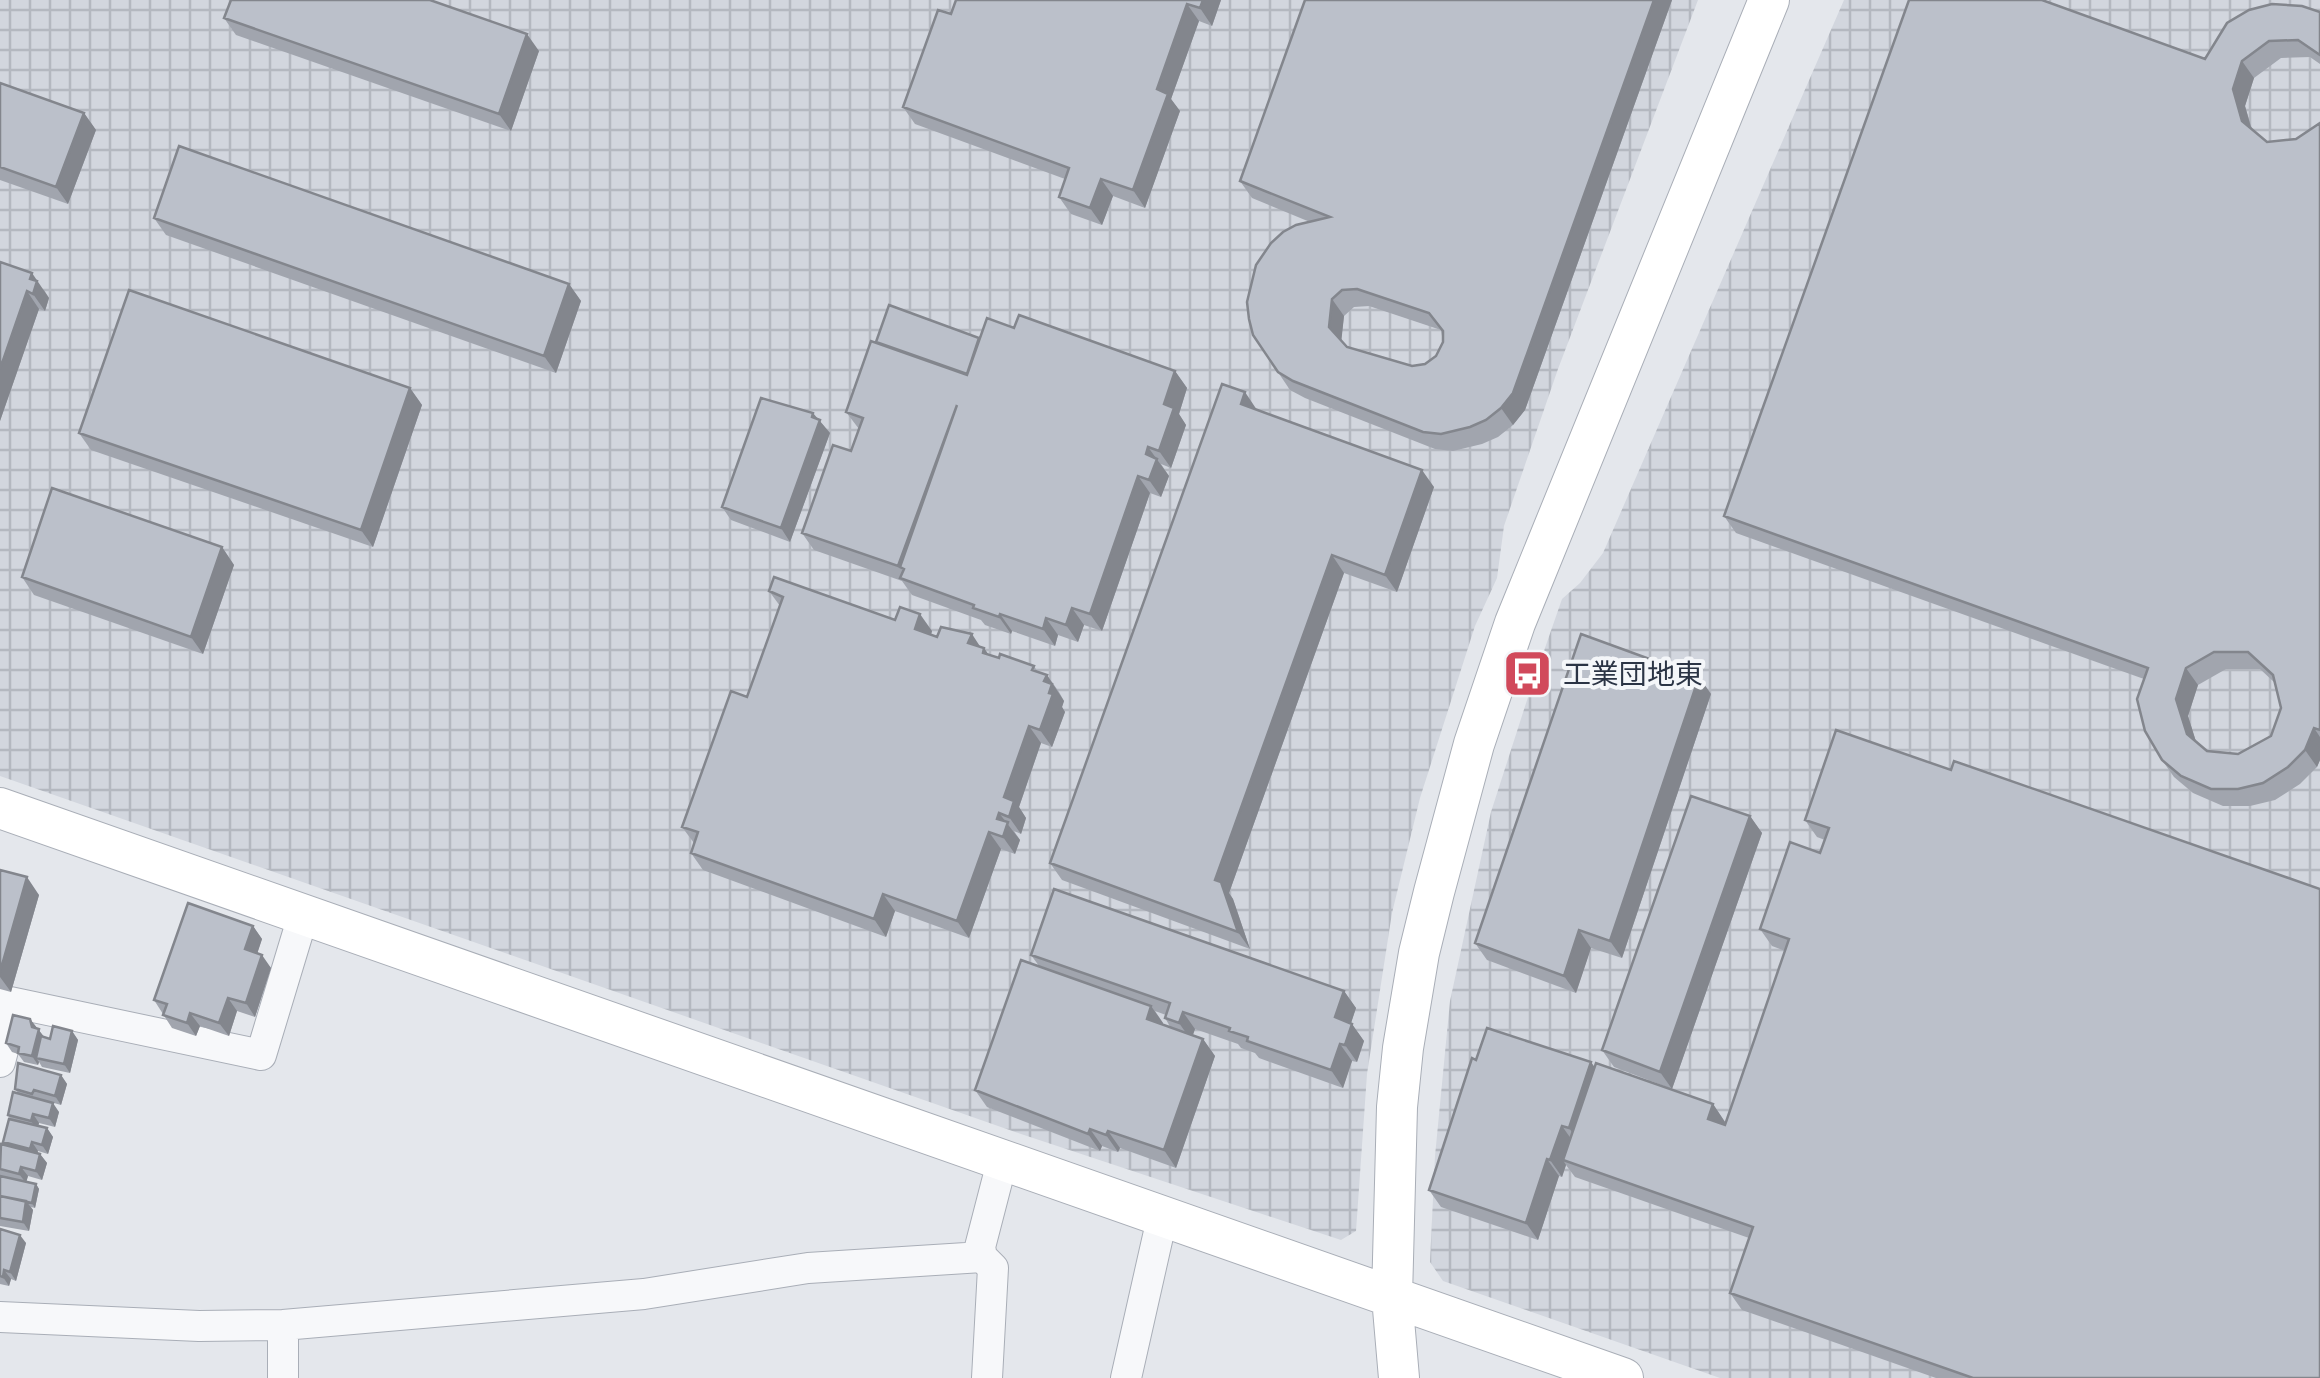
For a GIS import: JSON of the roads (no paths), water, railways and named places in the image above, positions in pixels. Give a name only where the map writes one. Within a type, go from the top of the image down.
[{"type":"street","points":[[1399,1378],[1392,1297],[1396,1107],[1402,1048],[1419,953],[1474,744],[1515,623],[1769,0]]},
{"type":"street","points":[[0,808],[1623,1378]]},
{"type":"street","points":[[0,1062],[7,1002],[261,1055],[302,916]]},
{"type":"street","points":[[987,1378],[992,1268],[982,1257],[980,1247],[1002,1162]]},
{"type":"street","points":[[1126,1378],[1162,1214]]},
{"type":"street","points":[[0,1317],[199,1326],[282,1324],[644,1294],[808,1268],[982,1257]]},
{"type":"street","points":[[282,1324],[283,1378]]},
{"type":"place","name":"工業団地東","points":[[1528,674]]}]
